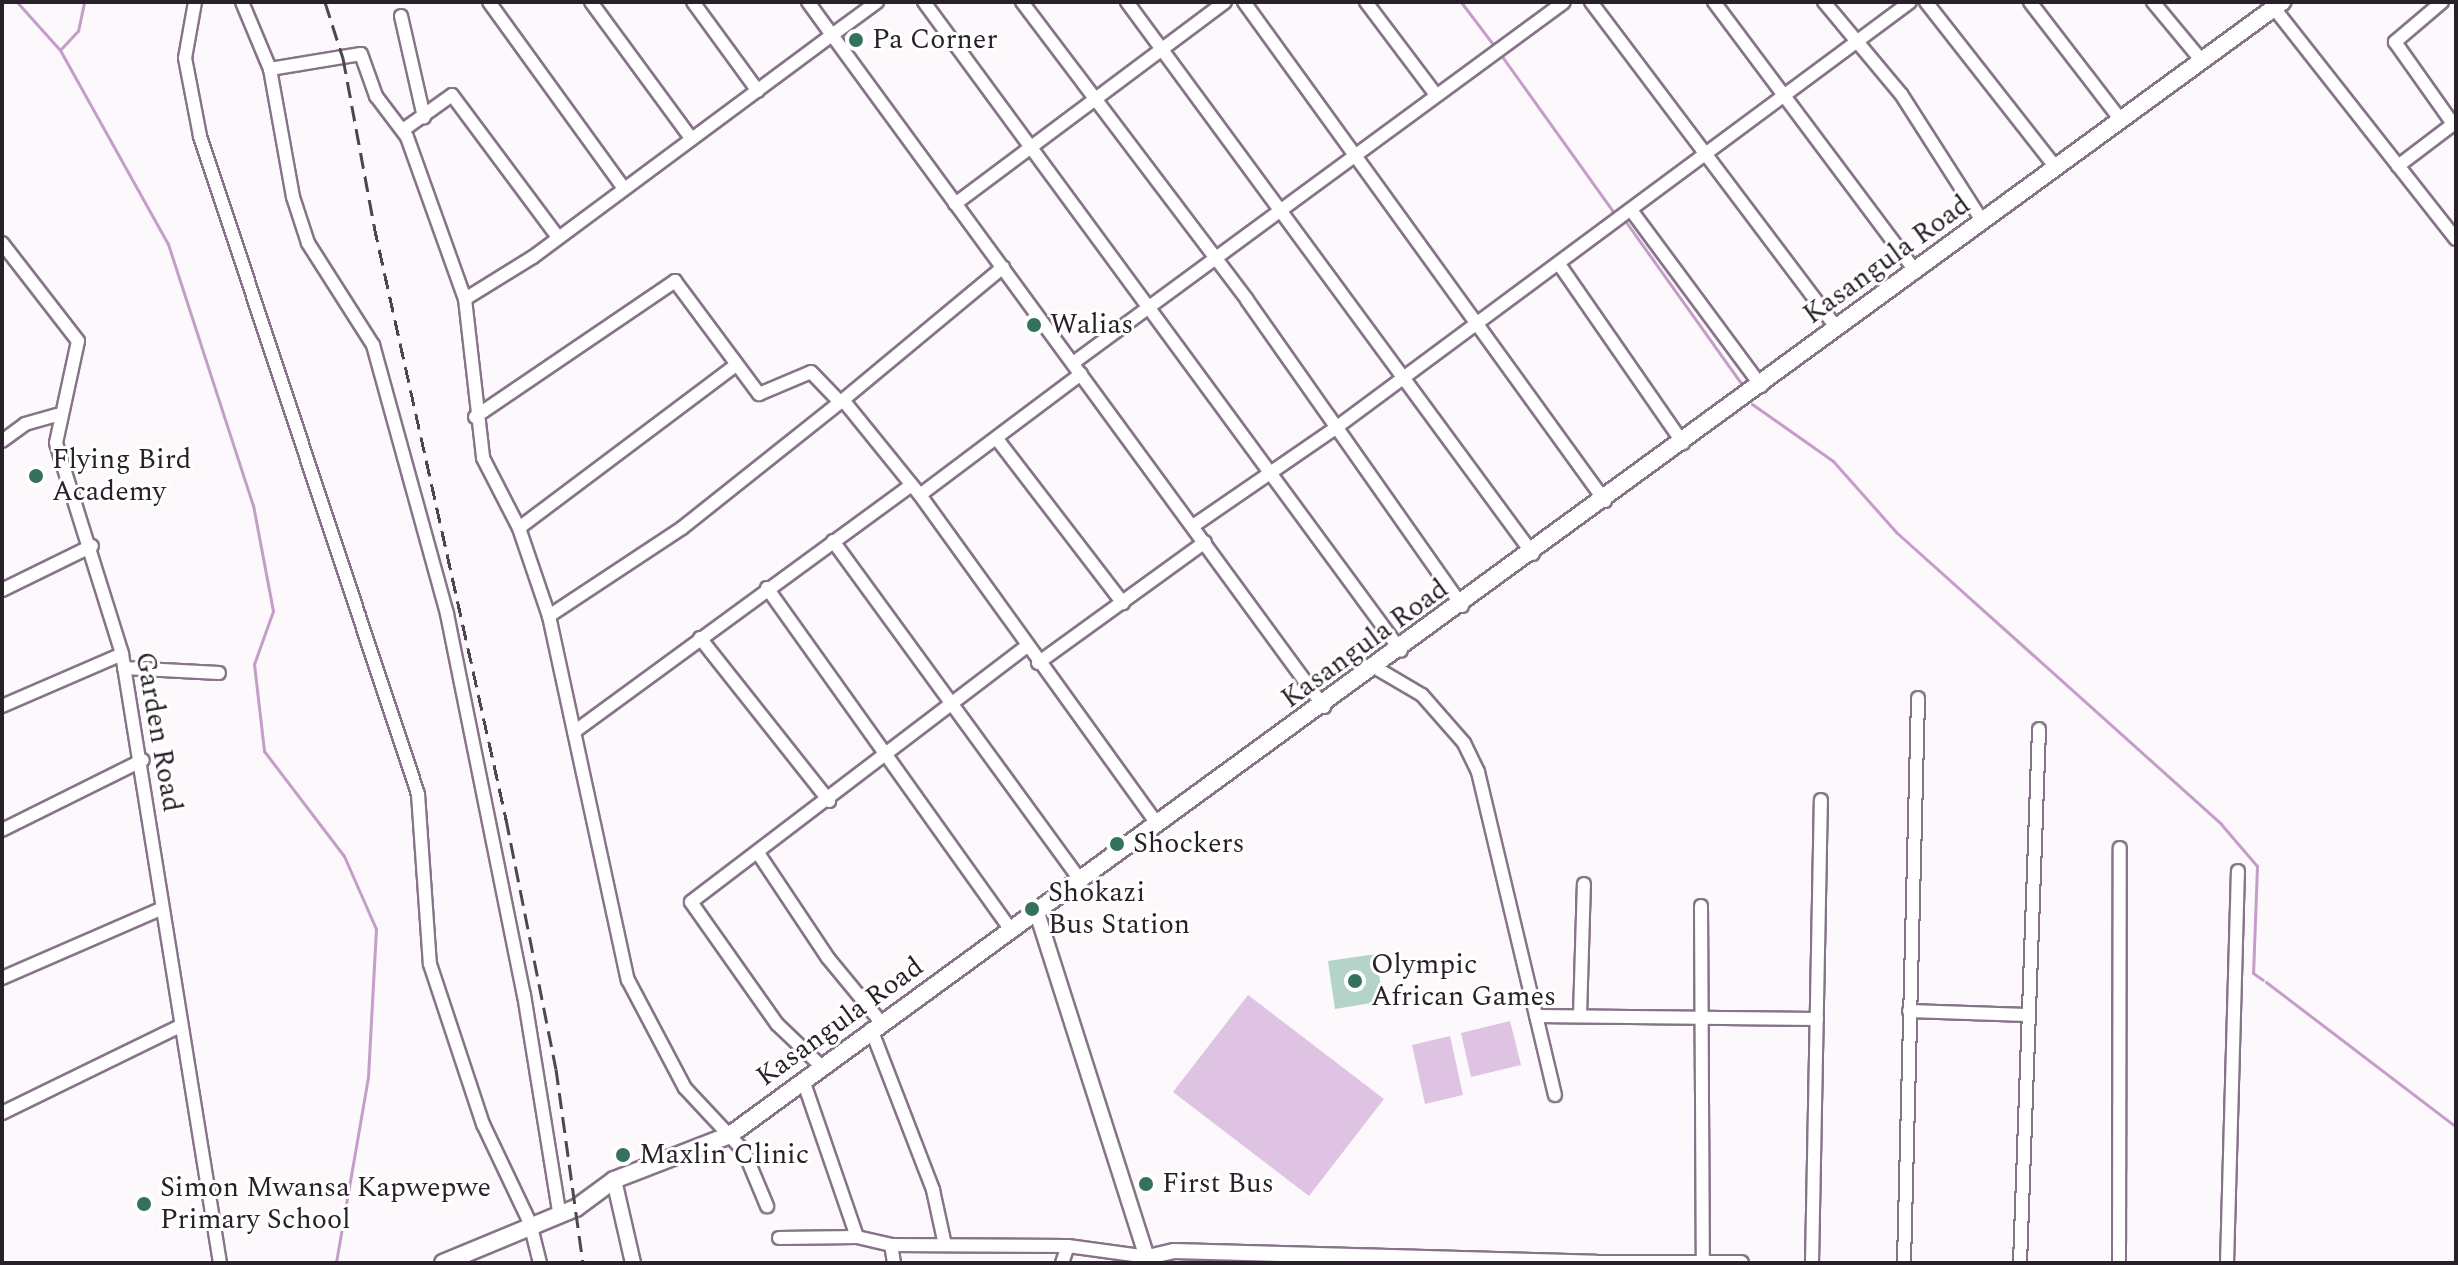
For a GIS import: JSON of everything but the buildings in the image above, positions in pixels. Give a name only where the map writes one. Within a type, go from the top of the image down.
[{"type":"main road","name":"Kasangula Road","points":[[443,1263],[530,1223],[576,1208],[614,1180],[730,1135],[876,1025],[1038,916],[1079,878],[1401,651],[2278,5]]},
{"type":"street","points":[[195,2],[185,58],[200,136],[418,794],[430,964],[483,1124],[530,1223],[540,1263]]},
{"type":"street","points":[[242,2],[270,69],[304,232],[331,288],[373,345],[447,614],[559,1212]]},
{"type":"street","points":[[489,2],[623,187]]},
{"type":"street","points":[[591,2],[691,138]]},
{"type":"street","points":[[693,2],[758,91]]},
{"type":"street","points":[[808,2],[1324,707]]},
{"type":"street","points":[[465,299],[557,236],[877,2]]},
{"type":"street","points":[[924,2],[1152,308],[1401,651]]},
{"type":"street","points":[[1022,2],[1097,96],[1337,427],[1462,606]]},
{"type":"street","points":[[1127,2],[1283,210],[1402,379],[1533,554]]},
{"type":"street","points":[[955,204],[1225,2]]},
{"type":"street","points":[[1244,2],[1605,501]]},
{"type":"street","points":[[1366,2],[1436,95]]},
{"type":"street","points":[[574,732],[833,541],[997,439],[1077,368],[1152,308],[1355,154],[1564,2]]},
{"type":"street","points":[[1591,2],[1837,329]]},
{"type":"street","points":[[1714,2],[1916,272]]},
{"type":"street","points":[[1824,2],[1901,94],[1983,222]]},
{"type":"street","points":[[1193,526],[1337,427],[1910,2]]},
{"type":"street","points":[[1926,2],[2056,168]]},
{"type":"street","points":[[2030,2],[2121,120]]},
{"type":"street","points":[[2153,2],[2202,61]]},
{"type":"street","points":[[2398,166],[2454,123],[2395,42],[2442,2]]},
{"type":"street","points":[[2278,5],[2456,239]]},
{"type":"street","points":[[401,16],[424,117]]},
{"type":"street","points":[[270,69],[361,54],[376,96],[403,130],[465,299],[475,417],[483,458],[519,528],[549,616],[628,980],[685,1088],[730,1135],[767,1206]]},
{"type":"street","points":[[403,130],[424,117],[446,93],[457,99],[557,236]]},
{"type":"street","points":[[1631,210],[1761,386]]},
{"type":"street","name":"Garden Road","points":[[2,243],[78,341],[77,367],[57,415],[56,443],[92,546],[122,654],[143,760],[161,909],[220,1263]]},
{"type":"street","points":[[1559,264],[1683,443]]},
{"type":"street","points":[[549,616],[682,528],[842,401],[1003,267]]},
{"type":"street","points":[[475,417],[675,281],[736,365],[762,395],[811,372],[842,401],[915,490],[1157,824]]},
{"type":"street","points":[[519,528],[736,365]]},
{"type":"street","points":[[2,441],[25,424],[57,415]]},
{"type":"street","points":[[997,439],[1123,603]]},
{"type":"street","points":[[833,541],[1079,878]]},
{"type":"street","points":[[1038,663],[1205,542]]},
{"type":"street","points":[[2,590],[92,546]]},
{"type":"street","points":[[767,588],[1012,931]]},
{"type":"street","points":[[700,638],[829,801]]},
{"type":"street","points":[[821,1066],[777,1024],[691,902],[829,801],[1027,646]]},
{"type":"street","points":[[2,706],[122,654]]},
{"type":"street","points":[[124,668],[219,673]]},
{"type":"street","points":[[1376,668],[1422,695],[1464,743],[1478,772],[1555,1095]]},
{"type":"street","points":[[1904,1263],[1918,698]]},
{"type":"street","points":[[2020,1263],[2039,729]]},
{"type":"street","points":[[2,830],[143,760]]},
{"type":"street","points":[[1812,1263],[1821,800]]},
{"type":"street","points":[[2119,1263],[2120,848]]},
{"type":"street","points":[[758,853],[773,883],[876,1025],[933,1190],[945,1245]]},
{"type":"street","points":[[2227,1263],[2238,871]]},
{"type":"street","points":[[1580,1016],[1584,884]]},
{"type":"street","points":[[1701,906],[1703,1260]]},
{"type":"street","points":[[2,978],[161,909]]},
{"type":"street","points":[[1038,916],[1148,1260]]},
{"type":"street","points":[[1909,1011],[2027,1015]]},
{"type":"street","points":[[1536,1016],[1817,1019]]},
{"type":"street","points":[[2,1113],[180,1026]]},
{"type":"street","points":[[803,1080],[857,1237]]},
{"type":"street","points":[[614,1180],[633,1263]]},
{"type":"street","points":[[779,1238],[857,1237],[891,1245],[1068,1246],[1148,1260],[1178,1257],[1596,1263],[1703,1260],[1741,1263]]},
{"type":"street","points":[[891,1245],[894,1263]]},
{"type":"street","points":[[1062,1263],[1068,1246]]},
{"type":"shaded area","points":[[1248,995],[1384,1099],[1309,1196],[1173,1092]]},
{"type":"shaded area","points":[[1510,1021],[1521,1065],[1471,1077],[1461,1033]]},
{"type":"shaded area","points":[[1450,1036],[1463,1095],[1425,1104],[1412,1045]]},
{"type":"waterway","points":[[17,2],[60,50],[168,244],[253,505],[273,611],[254,664],[264,751],[344,856],[376,929],[368,1077],[336,1263]]},
{"type":"waterway","points":[[60,50],[78,31],[84,2]]},
{"type":"waterway","points":[[1461,2],[1495,47]]},
{"type":"waterway","points":[[1501,55],[1615,214]]},
{"type":"waterway","points":[[1626,222],[1743,386]]},
{"type":"waterway","points":[[1752,404],[1833,461],[1896,532],[2221,824],[2257,866],[2253,973],[2263,980]]},
{"type":"waterway","points":[[2266,982],[2456,1127]]},
{"type":"railway","points":[[325,2],[343,58],[374,226],[506,819],[556,1069],[583,1263]]},
{"type":"place","name":"Pa Corner","points":[[856,40]]},
{"type":"place","name":"Walias","points":[[1034,325]]},
{"type":"place","name":"Flying Bird Academy","points":[[36,476]]},
{"type":"place","name":"Shockers","points":[[1117,844]]},
{"type":"place","name":"Shokazi Bus Station","points":[[1032,909]]},
{"type":"place","name":"Olympic African Games","points":[[1355,981]]},
{"type":"place","name":"Maxlin Clinic","points":[[623,1155]]},
{"type":"place","name":"First Bus","points":[[1146,1184]]},
{"type":"place","name":"Simon Mwansa Kapwepwe Primary School","points":[[144,1204]]}]
